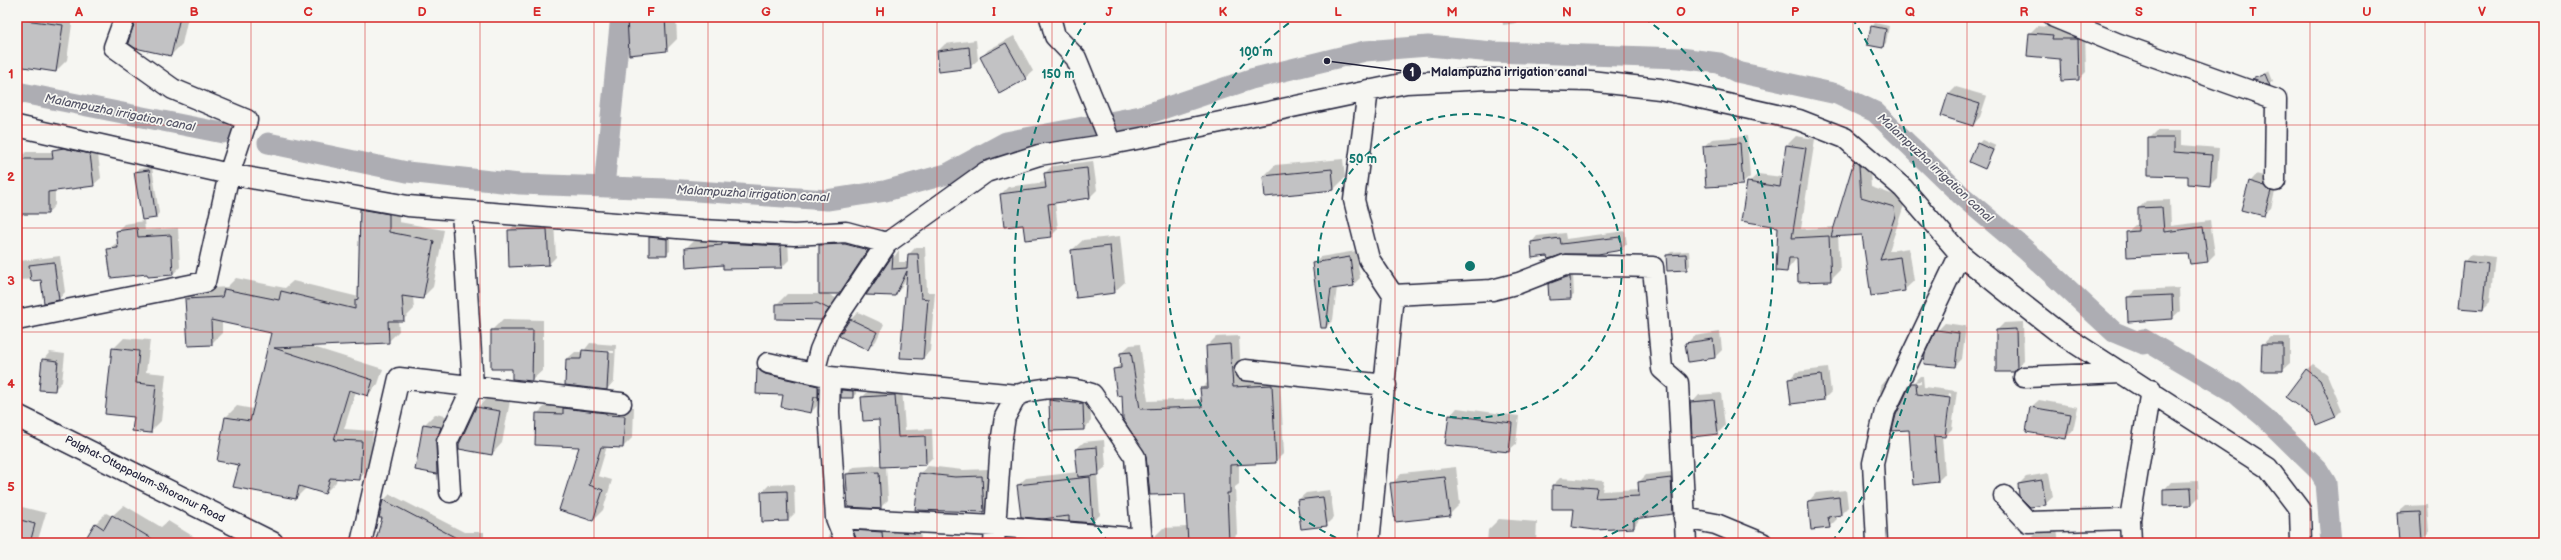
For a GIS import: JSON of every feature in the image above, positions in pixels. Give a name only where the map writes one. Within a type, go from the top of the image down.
[{"type":"main road","name":"Palghat-Ottappalam-Shoranur Road","points":[[17,416],[272,543]]},
{"type":"street","points":[[17,320],[205,282],[228,174],[247,120],[172,89],[114,46],[125,17]]},
{"type":"street","points":[[1050,17],[1055,36],[1076,58],[1111,144]]},
{"type":"street","points":[[2054,17],[2119,44],[2276,100],[2275,181]]},
{"type":"street","points":[[846,543],[836,518],[829,412],[822,375],[820,350],[829,329],[887,243],[986,172],[1039,155],[1111,144],[1406,83],[1489,79],[1590,81],[1660,89],[1799,120],[1845,138],[1903,188],[1960,254],[2058,332],[2151,390],[2268,468],[2300,510],[2301,543]]},
{"type":"street","points":[[1368,90],[1354,200],[1369,259],[1393,295],[1386,385],[1369,543]]},
{"type":"street","points":[[17,126],[228,174],[408,206],[702,230],[794,235],[846,232],[887,243]]},
{"type":"street","points":[[450,492],[448,442],[473,386],[462,211]]},
{"type":"street","points":[[1877,543],[1873,463],[1885,411],[1960,254]]},
{"type":"street","points":[[1393,295],[1492,290],[1519,283],[1565,265],[1653,267],[1662,369],[1678,383],[1686,543]]},
{"type":"street","points":[[768,364],[822,375],[1017,395],[1039,388],[1061,387],[1092,394],[1135,457],[1142,541],[995,535],[836,518]]},
{"type":"street","points":[[1245,370],[1386,385]]},
{"type":"street","points":[[2024,377],[2123,373]]},
{"type":"street","points":[[361,543],[399,378],[621,403]]},
{"type":"street","points":[[2131,543],[2130,519],[2151,390]]},
{"type":"street","points":[[995,535],[1005,418],[1017,395]]},
{"type":"street","points":[[2004,496],[2028,522],[2130,519]]},
{"type":"street","points":[[1684,518],[1716,524],[1762,543]]},
{"type":"building","points":[[136,17],[180,17],[171,56],[135,48],[128,43]]},
{"type":"building","points":[[627,17],[665,17],[667,51],[629,55]]},
{"type":"building","points":[[17,19],[63,25],[56,72],[17,66]]},
{"type":"building","points":[[1871,26],[1886,29],[1883,48],[1867,45]]},
{"type":"building","points":[[2029,33],[2053,35],[2052,39],[2078,39],[2079,80],[2061,81],[2060,59],[2027,56]]},
{"type":"building","points":[[1006,43],[1026,79],[999,94],[980,57]]},
{"type":"building","points":[[969,47],[971,68],[939,72],[937,51]]},
{"type":"building","points":[[2265,74],[2270,86],[2252,79]]},
{"type":"building","points":[[1948,94],[1980,104],[1973,126],[1941,116]]},
{"type":"building","points":[[2148,138],[2174,138],[2174,152],[2212,155],[2210,186],[2188,184],[2188,176],[2148,175]]},
{"type":"building","points":[[1740,143],[1743,185],[1706,187],[1703,146]]},
{"type":"building","points":[[1977,143],[1993,150],[1985,169],[1969,162]]},
{"type":"building","points":[[1786,145],[1806,148],[1792,238],[1829,236],[1831,281],[1798,282],[1797,258],[1789,258],[1787,272],[1776,271],[1778,227],[1741,221],[1747,182],[1780,187]]},
{"type":"building","points":[[64,148],[90,154],[94,186],[48,192],[48,214],[18,214],[17,159],[53,159],[52,150]]},
{"type":"building","points":[[1854,161],[1859,165],[1861,197],[1894,207],[1895,216],[1880,260],[1900,257],[1905,291],[1871,296],[1862,235],[1831,237]]},
{"type":"building","points":[[1087,168],[1090,198],[1048,204],[1052,237],[1025,240],[1023,225],[1004,227],[1000,194],[1046,188],[1044,173]]},
{"type":"building","points":[[1332,169],[1334,190],[1265,197],[1263,176]]},
{"type":"building","points":[[149,170],[156,218],[142,220],[134,172]]},
{"type":"building","points":[[2249,181],[2265,186],[2271,191],[2264,216],[2241,210]]},
{"type":"building","points":[[2162,207],[2164,232],[2203,227],[2208,262],[2190,264],[2188,254],[2127,257],[2126,232],[2138,231],[2138,208]]},
{"type":"building","points":[[360,209],[389,214],[389,232],[434,241],[423,299],[402,296],[404,321],[388,321],[389,343],[274,348],[373,380],[368,396],[349,390],[334,440],[362,441],[360,480],[330,478],[325,494],[299,486],[296,499],[233,487],[239,465],[217,461],[225,417],[250,421],[271,333],[211,320],[212,345],[188,346],[185,299],[222,297],[224,289],[279,300],[281,291],[355,309],[355,300],[358,299]]},
{"type":"building","points":[[137,228],[138,237],[171,235],[173,275],[148,277],[147,274],[111,278],[107,249],[118,248],[116,231]]},
{"type":"building","points":[[547,229],[549,265],[509,267],[508,230]]},
{"type":"building","points":[[649,237],[667,239],[667,255],[649,255]]},
{"type":"building","points":[[1620,237],[1622,250],[1598,254],[1565,254],[1548,259],[1547,256],[1532,258],[1531,242],[1560,238],[1561,244]]},
{"type":"building","points":[[722,243],[781,246],[782,268],[723,269],[723,265],[686,268],[685,248],[722,245]]},
{"type":"building","points":[[845,244],[868,250],[839,294],[819,294],[819,245]]},
{"type":"building","points":[[1110,246],[1115,293],[1076,298],[1071,250]]},
{"type":"building","points":[[908,254],[918,254],[921,298],[928,299],[923,359],[900,358],[907,271],[895,296],[866,295],[893,255],[892,269],[907,268]]},
{"type":"building","points":[[1686,254],[1687,270],[1667,271],[1666,255]]},
{"type":"building","points":[[1350,257],[1354,286],[1331,289],[1326,328],[1321,328],[1312,263]]},
{"type":"building","points":[[2463,261],[2488,264],[2483,310],[2458,308]]},
{"type":"building","points":[[54,262],[59,300],[44,303],[41,280],[31,281],[29,265]]},
{"type":"building","points":[[1570,277],[1571,299],[1549,300],[1548,284]]},
{"type":"building","points":[[2172,295],[2173,319],[2128,322],[2127,297]]},
{"type":"building","points":[[817,303],[829,309],[821,320],[776,319],[776,304]]},
{"type":"building","points":[[850,319],[877,332],[868,350],[839,336]]},
{"type":"building","points":[[2016,329],[2017,368],[2014,372],[1996,372],[1996,330]]},
{"type":"building","points":[[491,330],[533,330],[532,381],[512,379],[512,369],[491,369]]},
{"type":"building","points":[[1936,330],[1959,333],[1955,367],[1924,364],[1925,353]]},
{"type":"building","points":[[1713,339],[1715,358],[1688,362],[1685,343]]},
{"type":"building","points":[[1230,344],[1233,387],[1272,385],[1276,463],[1230,465],[1230,493],[1227,493],[1229,543],[1188,543],[1185,494],[1150,495],[1146,456],[1123,419],[1122,395],[1117,396],[1113,369],[1121,368],[1120,353],[1131,352],[1140,409],[1202,407],[1200,388],[1208,388],[1206,346]]},
{"type":"building","points":[[2262,344],[2283,344],[2283,371],[2261,371]]},
{"type":"building","points":[[112,348],[139,351],[136,383],[156,385],[151,433],[132,431],[134,417],[105,414]]},
{"type":"building","points":[[582,350],[609,352],[607,390],[565,385],[566,359],[581,359]]},
{"type":"building","points":[[42,359],[58,361],[55,391],[39,390]]},
{"type":"building","points":[[757,368],[765,374],[818,386],[818,397],[814,397],[811,413],[781,407],[783,395],[756,394]]},
{"type":"building","points":[[2306,369],[2320,380],[2336,417],[2316,425],[2312,416],[2285,397]]},
{"type":"building","points":[[1821,375],[1824,400],[1791,404],[1788,379]]},
{"type":"building","points":[[1911,383],[1916,383],[1917,394],[1950,398],[1945,437],[1934,436],[1938,482],[1913,485],[1909,430],[1892,431],[1896,415]]},
{"type":"building","points":[[841,390],[853,391],[853,398],[841,398]]},
{"type":"building","points":[[895,395],[898,437],[925,436],[926,465],[881,467],[879,420],[863,421],[861,397]]},
{"type":"building","points":[[1049,400],[1083,404],[1084,430],[1050,431]]},
{"type":"building","points":[[1714,400],[1718,434],[1692,437],[1690,402]]},
{"type":"building","points":[[476,407],[500,411],[492,455],[459,449],[459,444]]},
{"type":"building","points":[[2030,407],[2071,414],[2066,439],[2026,432]]},
{"type":"building","points":[[563,408],[606,413],[606,415],[625,416],[623,448],[601,447],[589,485],[603,490],[593,521],[559,510],[579,447],[535,445],[536,413],[563,414]]},
{"type":"building","points":[[1449,415],[1512,423],[1509,452],[1445,445]]},
{"type":"building","points":[[423,424],[441,427],[436,442],[437,474],[415,470]]},
{"type":"building","points":[[1097,447],[1099,475],[1078,477],[1075,449]]},
{"type":"building","points":[[879,472],[881,509],[848,507],[846,474]]},
{"type":"building","points":[[919,473],[955,477],[982,476],[984,512],[915,510]]},
{"type":"building","points":[[1090,477],[1093,523],[1069,521],[1069,516],[1042,519],[1021,517],[1017,485]]},
{"type":"building","points":[[1445,477],[1450,516],[1395,522],[1390,483]]},
{"type":"building","points":[[1671,478],[1673,514],[1634,519],[1634,528],[1595,530],[1572,527],[1574,509],[1552,509],[1552,485],[1597,488],[1595,498],[1639,496],[1638,482]]},
{"type":"building","points":[[2042,480],[2046,505],[2030,507],[2019,496],[2018,484]]},
{"type":"building","points":[[2191,488],[2192,505],[2163,506],[2163,489]]},
{"type":"building","points":[[787,491],[788,521],[762,522],[761,492]]},
{"type":"building","points":[[1323,497],[1327,526],[1301,529],[1297,500]]},
{"type":"building","points":[[1839,497],[1841,515],[1828,517],[1830,528],[1811,530],[1808,501]]},
{"type":"building","points":[[383,500],[466,543],[375,543],[382,518],[379,518]]},
{"type":"building","points":[[2420,512],[2422,541],[2399,543],[2397,513]]},
{"type":"building","points":[[112,515],[159,543],[83,543],[95,523],[104,529]]},
{"type":"building","points":[[17,519],[35,524],[30,543],[17,543]]},
{"type":"building","points":[[853,530],[882,532],[883,543],[857,543]]},
{"type":"waterway","points":[[604,187],[620,25],[626,17]]},
{"type":"waterway","name":"Malampuzha irrigation canal","points":[[268,143],[407,172],[520,184],[667,189],[827,200],[885,191],[947,174],[1006,142],[1141,116],[1251,79],[1365,51],[1428,46],[1493,52],[1680,58],[1719,63],[1737,72],[1837,94],[1875,112],[1963,197],[2027,251],[2114,332],[2143,344],[2143,339],[2235,393],[2264,417],[2318,470],[2326,483],[2331,543]]},
{"type":"waterway","name":"Malampuzha irrigation canal","points":[[17,92],[223,133]]},
{"type":"place","name":"Malampuzha irrigation canal","points":[[1327,61]]}]
